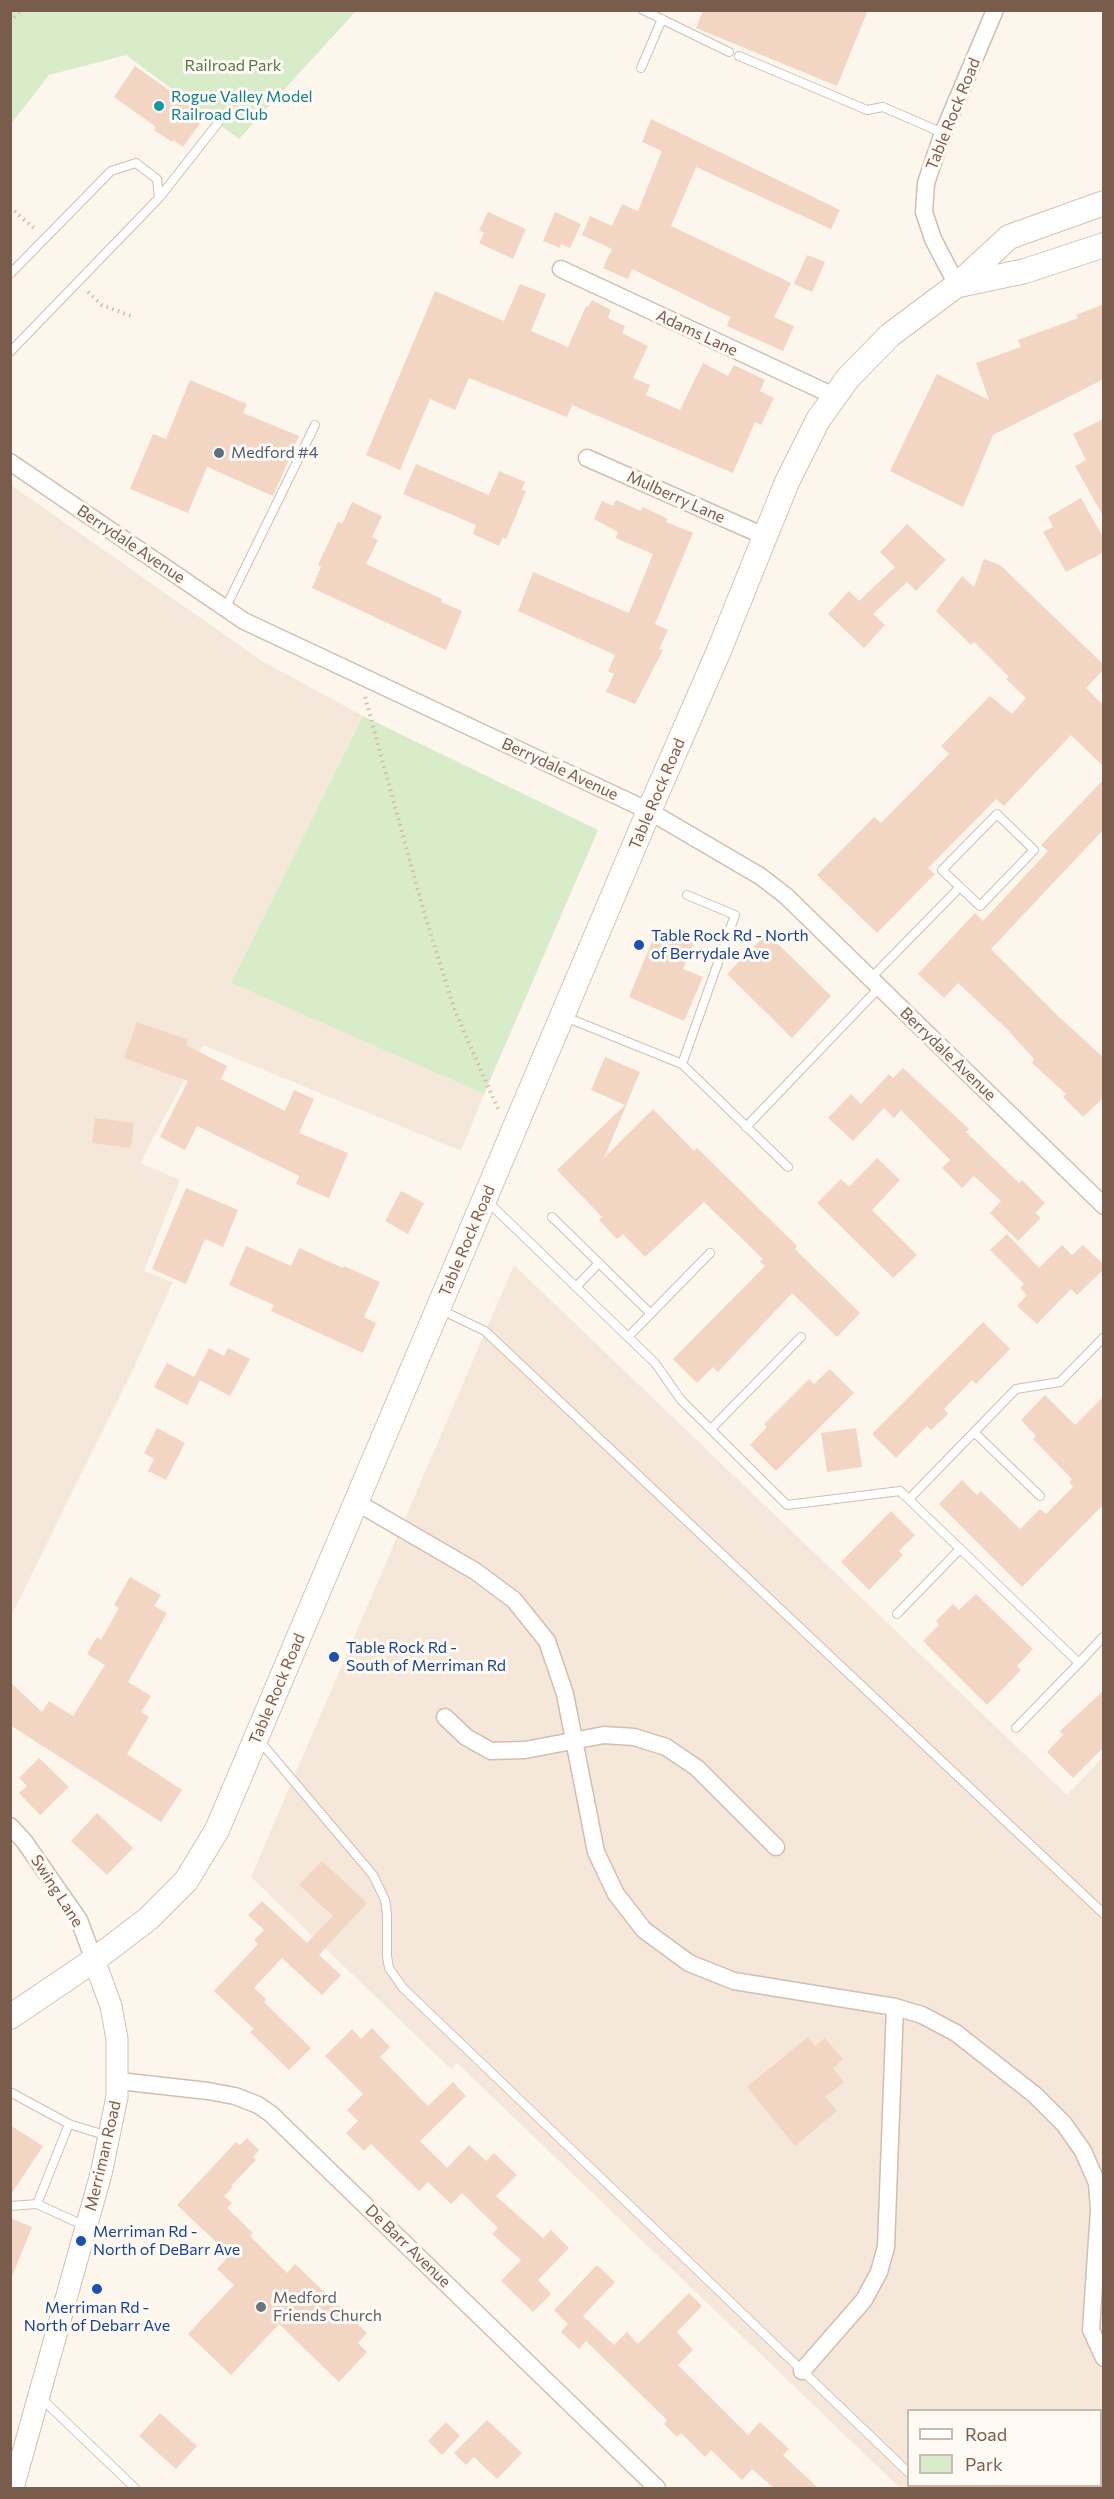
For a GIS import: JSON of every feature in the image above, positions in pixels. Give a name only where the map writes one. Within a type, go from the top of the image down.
[{"type":"main road","name":"Table Rock Road","points":[[10,2017],[94,1960],[148,1919],[186,1881],[217,1830],[718,653],[797,458],[834,396],[848,378],[890,335],[957,285],[1009,237],[1104,203]]},
{"type":"main road","points":[[957,285],[1025,271],[1104,245]]},
{"type":"street","name":"Table Rock Road","points":[[957,285],[933,239],[924,212],[926,183],[943,133],[995,10]]},
{"type":"street","name":"Adams Lane","points":[[561,269],[834,396]]},
{"type":"street","name":"Mulberry Lane","points":[[587,458],[764,536]]},
{"type":"street","name":"Berrydale Avenue","points":[[10,462],[244,621],[649,811],[760,876],[786,896],[1104,1206]]},
{"type":"street","points":[[356,1502],[475,1571],[514,1600],[547,1641],[565,1694],[596,1852],[616,1894],[644,1930],[689,1963],[734,1981],[895,2007],[922,2014],[956,2033],[1035,2095],[1064,2124],[1083,2151],[1097,2183],[1099,2210],[1091,2330],[1104,2358]]},
{"type":"street","points":[[445,1717],[466,1737],[491,1750],[525,1750],[604,1735],[634,1737],[666,1747],[697,1768],[776,1847]]},
{"type":"street","name":"Swing Lane","points":[[10,1826],[24,1841],[79,1920],[94,1960]]},
{"type":"street","name":"Merriman Road","points":[[12,2488],[101,2174],[108,2136],[112,2130],[119,2081],[117,2039],[111,2006],[94,1960]]},
{"type":"street","points":[[802,2371],[864,2300],[879,2272],[886,2247],[895,2007]]},
{"type":"street","name":"De Barr Avenue","points":[[119,2081],[208,2091],[235,2096],[258,2104],[271,2114],[657,2488]]},
{"type":"lane","points":[[643,10],[729,51]]},
{"type":"lane","points":[[641,68],[662,19]]},
{"type":"lane","points":[[740,56],[867,110],[883,107],[943,133]]},
{"type":"lane","points":[[10,352],[159,198],[218,123]]},
{"type":"lane","points":[[10,274],[111,171],[136,163],[157,179],[159,198]]},
{"type":"lane","points":[[225,609],[315,425]]},
{"type":"lane","points":[[996,814],[1034,850],[980,906],[960,887],[942,870],[996,814]]},
{"type":"lane","points":[[746,1127],[960,887]]},
{"type":"lane","points":[[682,1064],[735,915],[687,896]]},
{"type":"lane","points":[[562,1015],[682,1064],[788,1167]]},
{"type":"lane","points":[[485,1199],[655,1363],[681,1400],[788,1505],[900,1491],[1078,1663]]},
{"type":"lane","points":[[552,1216],[651,1314]]},
{"type":"lane","points":[[628,1337],[710,1253]]},
{"type":"lane","points":[[576,1287],[599,1263]]},
{"type":"lane","points":[[438,1309],[485,1331],[1102,1909]]},
{"type":"lane","points":[[711,1429],[801,1337]]},
{"type":"lane","points":[[909,1499],[1016,1389],[1060,1382],[1104,1337]]},
{"type":"lane","points":[[974,1432],[1040,1496]]},
{"type":"lane","points":[[897,1614],[960,1548]]},
{"type":"lane","points":[[1017,1728],[1103,1637]]},
{"type":"lane","points":[[256,1737],[373,1875],[385,1900],[389,1968],[403,1988],[907,2470]]},
{"type":"lane","points":[[10,2092],[69,2124],[108,2136]]},
{"type":"lane","points":[[37,2204],[69,2124]]},
{"type":"lane","points":[[10,2206],[37,2204],[86,2227]]},
{"type":"lane","points":[[39,2395],[135,2488]]},
{"type":"path","points":[[10,22],[21,10]]},
{"type":"path","points":[[10,207],[45,238]]},
{"type":"path","points":[[78,282],[102,305],[134,317]]},
{"type":"path","points":[[359,675],[425,916],[452,1001],[511,1137]]},
{"type":"shaded area","points":[[11,485],[262,661],[363,716],[231,983],[484,1094],[461,1151],[203,1045],[140,1163],[180,1180],[144,1271],[173,1282],[135,1365],[11,1616]]},
{"type":"shaded area","points":[[514,1265],[1067,1795],[1103,1757],[1103,2488],[900,2488],[457,2063],[451,2069],[251,1877]]},
{"type":"green space","name":"Railroad Park","points":[[11,11],[356,11],[239,139],[126,55],[49,75],[11,124]]},
{"type":"green space","points":[[363,716],[598,830],[484,1094],[231,983]]},
{"type":"building","points":[[703,10],[868,10],[837,86],[696,28]]},
{"type":"building","name":"Rogue Valley Model Railroad Club","points":[[135,66],[205,116],[183,147],[154,130],[156,127],[114,97]]},
{"type":"building","points":[[651,119],[840,210],[831,229],[696,167],[671,226],[791,283],[774,317],[794,326],[783,351],[727,326],[730,317],[632,269],[628,279],[603,268],[612,249],[582,235],[590,216],[612,226],[622,204],[638,211],[662,151],[642,142]]},
{"type":"building","points":[[488,212],[526,229],[513,259],[479,243],[484,233],[479,230]]},
{"type":"building","points":[[555,212],[581,224],[570,248],[561,244],[560,248],[543,241]]},
{"type":"building","points":[[807,255],[825,262],[812,292],[794,284]]},
{"type":"building","points":[[520,284],[546,294],[531,331],[568,347],[586,306],[588,307],[592,300],[611,310],[608,317],[625,326],[622,333],[648,346],[633,378],[650,385],[646,395],[680,410],[703,363],[728,376],[734,365],[765,380],[760,391],[774,398],[761,425],[755,422],[733,473],[572,405],[567,417],[469,378],[455,410],[430,399],[400,470],[366,455],[435,291],[504,321]]},
{"type":"building","points":[[1104,304],[1104,379],[993,435],[963,507],[890,471],[937,374],[989,400],[976,363],[1021,347],[1018,340],[1078,318],[1076,315]]},
{"type":"building","name":"Medford #4","points":[[190,380],[247,404],[243,413],[299,436],[273,496],[207,467],[188,513],[130,489],[153,434],[166,439]]},
{"type":"building","points":[[1104,419],[1104,518],[1075,466],[1086,460],[1073,434]]},
{"type":"building","points":[[416,464],[489,495],[499,471],[525,482],[522,490],[526,491],[506,539],[503,537],[499,546],[473,534],[476,525],[403,494]]},
{"type":"building","points":[[1081,498],[1104,539],[1104,552],[1066,572],[1043,532],[1053,527],[1048,517]]},
{"type":"building","points":[[616,500],[641,511],[643,507],[668,519],[666,522],[693,533],[655,624],[668,630],[659,649],[663,650],[635,704],[606,692],[614,674],[608,671],[615,655],[518,611],[533,572],[629,613],[653,554],[616,538],[618,532],[594,519],[602,501],[613,506]]},
{"type":"building","points":[[352,502],[382,516],[372,537],[378,540],[366,564],[442,599],[441,602],[462,611],[446,650],[312,588],[321,567],[318,565],[338,522],[342,524]]},
{"type":"building","points":[[907,524],[946,560],[916,591],[907,582],[873,614],[885,625],[864,648],[828,614],[849,591],[859,601],[895,567],[880,552]]},
{"type":"building","points":[[984,559],[1000,565],[1104,665],[1104,669],[1086,688],[1104,706],[1104,767],[1071,735],[1004,806],[996,799],[928,868],[935,874],[877,933],[817,875],[874,817],[881,823],[949,754],[941,746],[990,696],[1012,714],[1026,698],[1006,679],[1009,677],[974,642],[971,645],[936,611],[962,576],[974,587]]},
{"type":"building","points":[[1104,779],[1104,829],[991,949],[1104,1058],[1104,1097],[1083,1117],[1063,1097],[1066,1094],[1032,1063],[1034,1059],[1006,1028],[958,983],[944,998],[918,974],[975,913],[983,921],[1048,851],[1041,845]]},
{"type":"building","points":[[658,927],[694,943],[683,969],[703,977],[684,1021],[629,997]]},
{"type":"building","points":[[767,933],[831,996],[792,1038],[727,974]]},
{"type":"building","points":[[137,1022],[188,1040],[186,1045],[227,1066],[221,1079],[285,1111],[294,1090],[314,1099],[299,1133],[348,1153],[329,1198],[296,1184],[299,1176],[197,1126],[185,1150],[160,1137],[188,1081],[124,1058]]},
{"type":"building","points":[[605,1057],[640,1072],[604,1158],[653,1109],[694,1151],[697,1148],[797,1246],[795,1249],[860,1313],[837,1337],[792,1293],[718,1372],[713,1367],[697,1383],[673,1359],[765,1266],[760,1262],[763,1259],[704,1202],[645,1257],[623,1234],[617,1239],[599,1220],[602,1217],[557,1170],[625,1105],[591,1090]]},
{"type":"building","points":[[903,1068],[969,1129],[966,1132],[1019,1183],[1022,1180],[1045,1203],[1035,1213],[1041,1218],[1018,1241],[990,1213],[1001,1201],[974,1176],[962,1188],[942,1168],[950,1160],[901,1110],[894,1118],[884,1108],[853,1141],[828,1118],[851,1094],[861,1104],[889,1074],[893,1078]]},
{"type":"building","points":[[95,1118],[134,1123],[131,1148],[92,1143]]},
{"type":"building","points":[[877,1158],[900,1180],[872,1210],[917,1255],[893,1278],[817,1203],[841,1179],[849,1187]]},
{"type":"building","points":[[186,1188],[238,1210],[223,1247],[205,1239],[186,1284],[152,1269]]},
{"type":"building","points":[[401,1191],[424,1203],[408,1234],[385,1221]]},
{"type":"building","points":[[1007,1234],[1039,1268],[1062,1245],[1072,1255],[1083,1245],[1104,1265],[1104,1269],[1077,1295],[1071,1289],[1037,1324],[1017,1306],[1027,1295],[1020,1288],[1024,1284],[990,1250]]},
{"type":"building","points":[[246,1246],[291,1266],[299,1248],[380,1282],[364,1317],[376,1323],[363,1353],[271,1311],[274,1305],[229,1285]]},
{"type":"building","points":[[983,1322],[1010,1349],[976,1384],[972,1380],[944,1409],[948,1414],[931,1430],[927,1426],[896,1458],[872,1434]]},
{"type":"building","points":[[209,1348],[224,1356],[228,1348],[250,1359],[230,1396],[194,1377]]},
{"type":"building","points":[[167,1363],[200,1380],[187,1405],[154,1387]]},
{"type":"building","points":[[830,1369],[854,1393],[776,1471],[750,1445],[767,1427],[764,1424],[809,1379],[814,1384]]},
{"type":"building","points":[[1045,1395],[1075,1425],[1104,1396],[1104,1504],[1022,1587],[939,1504],[962,1480],[977,1495],[981,1491],[1020,1529],[1040,1509],[1046,1514],[1073,1487],[1069,1482],[1072,1479],[1033,1439],[1036,1436],[1021,1420]]},
{"type":"building","points":[[157,1428],[185,1443],[166,1480],[148,1471],[154,1459],[144,1453]]},
{"type":"building","points":[[856,1428],[862,1467],[827,1472],[821,1433]]},
{"type":"building","points":[[891,1511],[915,1535],[899,1551],[903,1555],[869,1590],[841,1562]]},
{"type":"building","points":[[130,1577],[161,1595],[154,1606],[167,1613],[128,1682],[151,1696],[141,1712],[149,1717],[127,1754],[182,1790],[161,1822],[10,1725],[10,1682],[42,1712],[49,1701],[73,1716],[105,1665],[87,1654],[97,1637],[101,1640],[119,1608],[114,1605]]},
{"type":"building","points":[[976,1594],[1033,1649],[1017,1666],[1021,1670],[987,1705],[923,1641],[939,1625],[936,1621],[953,1604],[959,1610]]},
{"type":"building","points":[[1104,1690],[1104,1747],[1073,1778],[1047,1752],[1063,1735],[1060,1731]]},
{"type":"building","points":[[39,1758],[69,1787],[40,1815],[19,1793],[27,1786],[19,1778]]},
{"type":"building","points":[[97,1813],[133,1848],[107,1875],[71,1841]]},
{"type":"building","points":[[322,1861],[367,1903],[319,1955],[341,1975],[322,1995],[282,1958],[254,1988],[266,1999],[264,2002],[311,2048],[289,2070],[250,2032],[254,2029],[214,1991],[258,1944],[254,1940],[264,1930],[248,1915],[262,1901],[307,1943],[333,1916],[299,1885]]},
{"type":"building","points":[[372,2028],[390,2047],[380,2057],[428,2106],[453,2082],[466,2096],[420,2141],[447,2168],[469,2145],[486,2161],[494,2153],[517,2175],[496,2196],[543,2238],[551,2230],[569,2248],[538,2280],[551,2294],[533,2312],[501,2281],[521,2260],[492,2234],[498,2228],[462,2193],[451,2204],[428,2182],[419,2191],[371,2144],[364,2151],[346,2133],[358,2121],[347,2110],[363,2094],[325,2056],[352,2029],[361,2039]]},
{"type":"building","points":[[808,2037],[815,2046],[825,2038],[843,2059],[833,2068],[844,2082],[825,2097],[837,2111],[795,2146],[747,2087]]},
{"type":"building","points":[[10,2125],[43,2146],[10,2196]]},
{"type":"building","points":[[247,2138],[259,2150],[253,2157],[256,2160],[224,2196],[232,2203],[227,2208],[253,2233],[250,2236],[287,2273],[295,2264],[367,2333],[358,2343],[367,2352],[339,2382],[279,2324],[231,2375],[188,2334],[234,2285],[217,2269],[230,2255],[177,2205],[236,2142],[240,2145]]},
{"type":"building","points":[[10,2218],[32,2227],[11,2279],[10,2278]]},
{"type":"building","points":[[597,2265],[615,2282],[583,2316],[614,2345],[627,2332],[638,2344],[689,2293],[702,2306],[677,2332],[693,2350],[678,2365],[748,2435],[760,2422],[789,2449],[783,2455],[818,2488],[774,2488],[752,2469],[742,2480],[711,2450],[705,2457],[681,2433],[677,2437],[664,2424],[667,2420],[586,2341],[579,2349],[561,2332],[568,2324],[554,2310]]},
{"type":"building","points":[[160,2413],[197,2446],[176,2469],[139,2436]]},
{"type":"building","points":[[487,2420],[522,2453],[497,2479],[474,2457],[466,2465],[454,2453]]},
{"type":"building","points":[[446,2422],[460,2436],[442,2455],[428,2441]]},
{"type":"place","name":"Rogue Valley Model Railroad Club","points":[[159,106]]},
{"type":"place","name":"Medford #4","points":[[219,453]]},
{"type":"place","name":"Table Rock Rd - North of Berrydale Ave","points":[[639,945]]},
{"type":"place","name":"Table Rock Rd - South of Merriman Rd","points":[[334,1657]]},
{"type":"place","name":"Merriman Rd - North of DeBarr Ave","points":[[81,2241]]},
{"type":"place","name":"Merriman Rd - North of Debarr Ave","points":[[97,2289]]},
{"type":"place","name":"Medford Friends Church","points":[[261,2307]]}]
